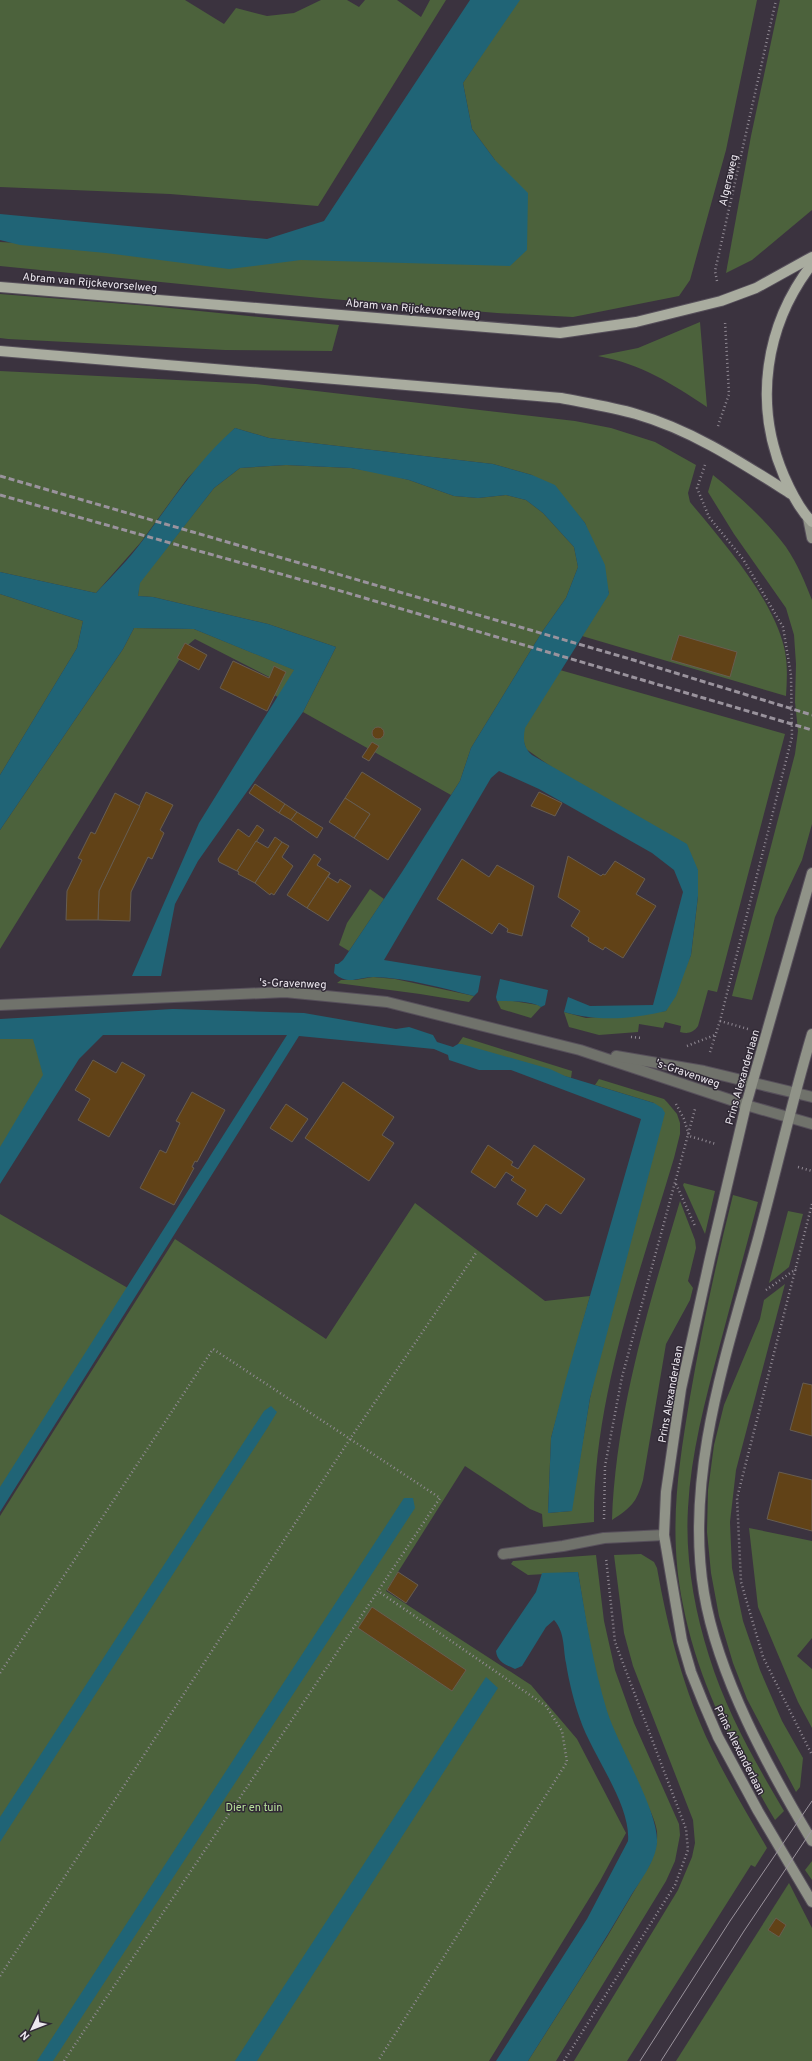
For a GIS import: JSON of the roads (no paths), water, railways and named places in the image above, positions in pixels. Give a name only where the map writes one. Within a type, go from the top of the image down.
[{"type":"main road","name":"Abram van Rijckevorselweg","points":[[0,287],[560,333],[636,322],[720,301],[756,288],[812,257]]},
{"type":"main road","points":[[812,264],[798,282],[781,315],[770,350],[766,387],[770,431],[777,460],[791,494],[810,520],[812,538]]},
{"type":"main road","points":[[0,351],[561,398],[636,414],[694,437],[791,494]]},
{"type":"main road","name":"Prins Alexanderlaan","points":[[812,873],[746,1105],[710,1258],[681,1389],[666,1492],[664,1535],[682,1641],[691,1672],[703,1702],[718,1737],[758,1811],[812,1902]]},
{"type":"main road","name":"Prins Alexanderlaan","points":[[812,1034],[788,1117],[776,1173],[714,1401],[702,1477],[699,1535],[704,1594],[719,1650],[740,1703],[763,1754],[812,1842]]},
{"type":"street","name":"'s-Gravenweg","points":[[0,1005],[54,1004],[285,992],[387,1002],[580,1050],[704,1071],[812,1097]]},
{"type":"street","name":"'s-Gravenweg","points":[[580,1050],[746,1105],[812,1124]]},
{"type":"street","points":[[503,1554],[563,1546],[604,1538],[664,1535]]},
{"type":"water","points":[[470,0],[520,0],[463,83],[472,129],[495,160],[528,193],[527,250],[510,266],[301,260],[229,269],[106,253],[20,245],[0,240],[0,214],[267,239],[324,221]]},
{"type":"water","points":[[235,428],[269,438],[493,464],[532,475],[555,485],[585,523],[605,565],[609,594],[525,728],[524,743],[532,755],[687,844],[698,870],[698,896],[691,955],[676,996],[666,1011],[641,1016],[615,1018],[590,1017],[564,1012],[568,997],[590,1006],[653,1005],[683,892],[674,870],[652,853],[539,789],[499,771],[491,778],[384,960],[481,976],[478,992],[474,996],[399,979],[368,977],[349,980],[339,977],[334,973],[335,964],[338,964],[343,960],[402,872],[460,781],[471,748],[542,632],[566,598],[578,567],[574,547],[543,513],[526,500],[506,495],[478,498],[454,496],[409,480],[351,468],[286,465],[240,468],[214,488],[140,583],[138,596],[153,597],[268,624],[336,647],[303,712],[198,861],[175,904],[161,976],[132,976],[199,823],[294,670],[194,629],[134,628],[123,649],[0,830],[0,775],[77,648],[83,621],[0,594],[0,572],[96,593],[138,547],[197,467]]},
{"type":"water","points":[[500,979],[548,990],[545,1005],[541,1007],[526,1002],[497,1001],[496,997]]},
{"type":"water","points":[[173,1009],[304,1013],[396,1029],[409,1027],[433,1035],[437,1042],[453,1047],[458,1044],[462,1044],[550,1069],[565,1076],[654,1103],[662,1108],[665,1113],[590,1398],[572,1511],[548,1513],[551,1438],[566,1379],[641,1119],[511,1070],[479,1070],[449,1060],[448,1055],[434,1049],[299,1036],[0,1512],[0,1487],[287,1035],[103,1035],[79,1059],[0,1184],[0,1147],[43,1075],[33,1039],[0,1039],[0,1019]]},
{"type":"water","points":[[271,1406],[277,1412],[268,1427],[0,1842],[0,1817],[264,1411]]},
{"type":"water","points":[[404,1498],[413,1498],[415,1508],[53,2061],[37,2061]]},
{"type":"water","points":[[578,1572],[587,1625],[602,1694],[612,1725],[652,1814],[656,1830],[656,1850],[646,1872],[528,2061],[496,2061],[587,1919],[628,1841],[627,1827],[623,1811],[610,1780],[586,1733],[578,1712],[569,1677],[562,1635],[558,1625],[554,1620],[546,1627],[522,1666],[515,1669],[500,1660],[496,1651],[536,1592],[542,1573]]},
{"type":"water","points":[[486,1677],[498,1688],[257,2061],[235,2061]]},
{"type":"tram line","points":[[640,2061],[730,1921],[812,1801]]},
{"type":"tram line","points":[[661,2061],[744,1931],[812,1830]]},
{"type":"railway","points":[[0,476],[630,659],[812,715]]},
{"type":"railway","points":[[0,495],[334,589],[812,730]]},
{"type":"park label","name":"Dier en tuin","points":[[254,1807]]}]
